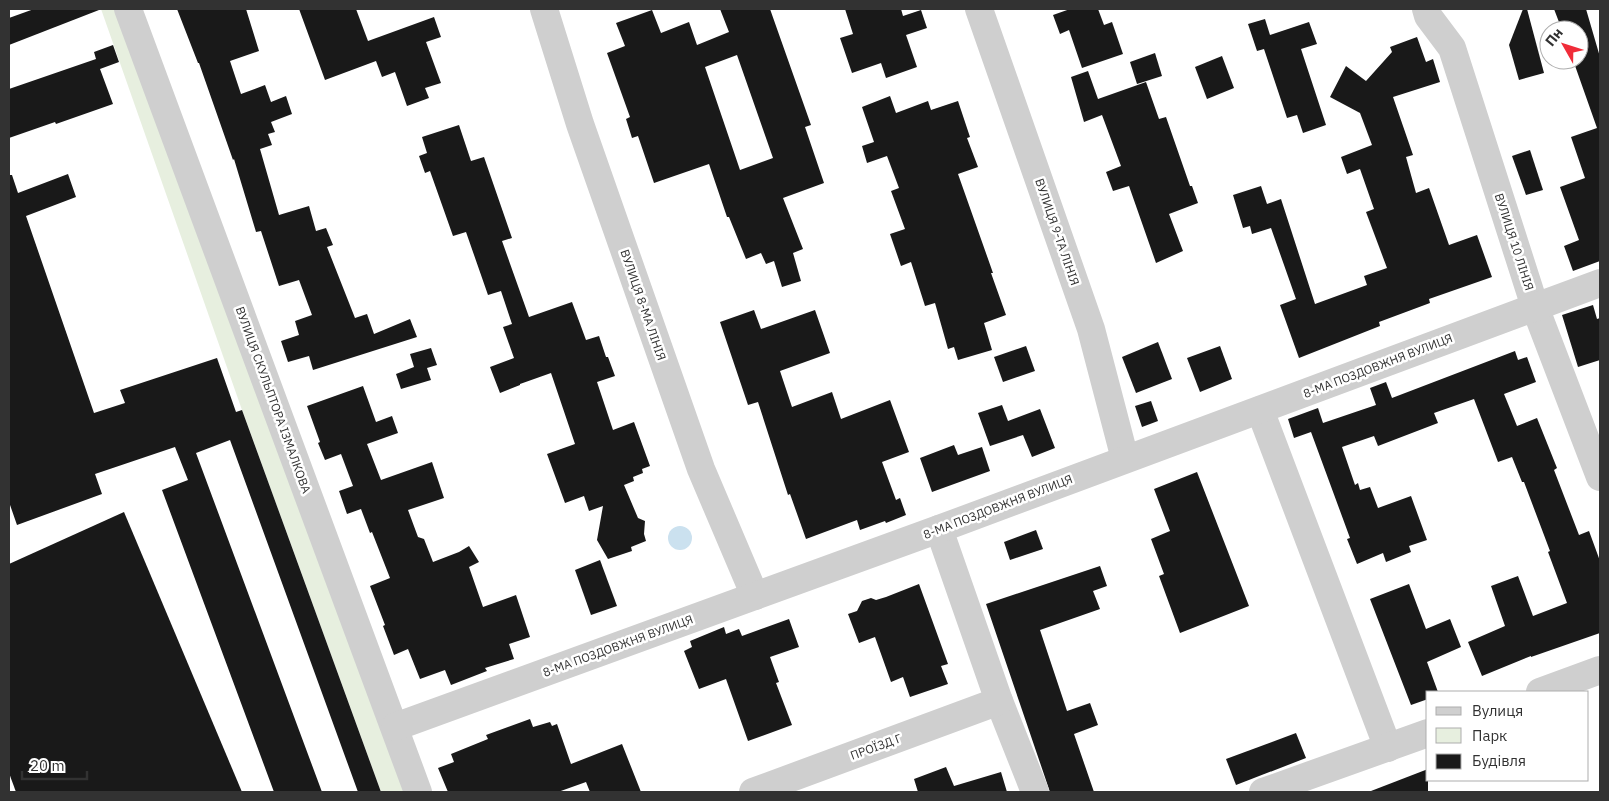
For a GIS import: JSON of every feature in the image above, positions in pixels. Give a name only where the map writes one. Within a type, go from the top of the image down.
[{"type":"street","name":"ВУЛИЦЯ СКУЛЬПТОРА ІЗМАЛКОВА","points":[[128,9],[418,792]]},
{"type":"street","name":"ВУЛИЦЯ 8-МА ЛІНІЯ","points":[[544,9],[580,124],[701,469],[755,596]]},
{"type":"street","name":"ВУЛИЦЯ 9-ТА ЛІНІЯ","points":[[979,9],[1091,329],[1125,459]]},
{"type":"street","name":"ВУЛИЦЯ 10 ЛІНІЯ","points":[[1426,9],[1428,16],[1452,48],[1535,307],[1600,478]]},
{"type":"street","name":"8-МА ПОЗДОВЖНЯ ВУЛИЦЯ","points":[[395,727],[939,529],[1600,283]]},
{"type":"street","points":[[1260,410],[1388,748]]},
{"type":"street","points":[[939,529],[999,701],[1035,792]]},
{"type":"street","points":[[1543,691],[1600,670]]},
{"type":"street","name":"ПРОЇЗД Г","points":[[753,792],[999,701]]},
{"type":"street","points":[[1263,792],[1426,734]]},
{"type":"green space","points":[[101,9],[117,9],[407,792],[381,792],[242,410]]},
{"type":"water","points":[[680,526],[688,530],[692,538],[688,546],[680,550],[672,546],[668,538],[672,530]]},
{"type":"building","points":[[34,9],[99,10],[9,45],[9,18]]},
{"type":"building","points":[[177,9],[246,9],[259,51],[230,61],[241,94],[265,85],[271,102],[286,96],[292,114],[271,122],[275,132],[268,134],[272,145],[260,149],[279,215],[309,206],[316,231],[326,228],[333,245],[327,247],[355,318],[367,314],[374,334],[410,319],[417,337],[313,370],[309,356],[288,362],[281,341],[299,335],[295,321],[312,315],[299,280],[279,286],[261,231],[256,232],[234,159]]},
{"type":"building","points":[[299,9],[356,9],[368,41],[434,17],[441,37],[426,42],[441,83],[425,88],[429,98],[407,106],[395,72],[382,77],[376,61],[325,80]]},
{"type":"building","points":[[720,9],[770,9],[811,125],[805,127],[824,183],[783,198],[803,249],[793,253],[801,281],[782,287],[774,261],[766,264],[761,253],[746,259],[729,217],[727,217],[709,164],[654,183],[638,136],[632,138],[626,119],[630,117],[607,53],[625,46],[616,23],[652,10],[661,33],[689,22],[697,45],[729,32]],"holes":[[[737,55],[773,158],[740,170],[705,67]]]},
{"type":"building","points":[[845,9],[901,9],[903,16],[921,10],[927,28],[906,35],[917,67],[886,78],[881,63],[852,73],[840,38],[853,34]]},
{"type":"building","points":[[1070,9],[1098,9],[1104,25],[1112,22],[1123,54],[1082,68],[1069,30],[1060,34],[1053,15]]},
{"type":"building","points":[[1523,9],[1527,9],[1539,54],[1539,70],[1543,70],[1544,73],[1519,80],[1509,45]]},
{"type":"building","points":[[1554,9],[1586,9],[1600,57],[1600,261],[1573,271],[1564,246],[1579,240],[1560,187],[1585,178],[1571,137],[1597,128],[1577,70],[1589,70],[1589,20],[1558,20]]},
{"type":"building","points":[[1265,19],[1270,35],[1309,22],[1317,44],[1301,49],[1326,125],[1303,133],[1297,115],[1287,118],[1264,49],[1257,51],[1248,24]]},
{"type":"building","points":[[1417,37],[1426,62],[1433,59],[1440,82],[1393,97],[1413,155],[1406,157],[1416,193],[1429,188],[1449,245],[1477,235],[1492,277],[1429,299],[1430,303],[1379,322],[1380,326],[1299,358],[1280,305],[1296,299],[1271,228],[1252,234],[1250,226],[1243,228],[1233,195],[1261,186],[1267,204],[1281,199],[1315,304],[1367,285],[1364,276],[1387,268],[1366,212],[1374,209],[1360,169],[1347,174],[1341,157],[1372,145],[1360,113],[1330,97],[1346,66],[1366,81],[1392,52],[1390,47]]},
{"type":"building","points":[[113,45],[119,62],[100,69],[113,104],[9,138],[9,89],[96,59],[94,52]]},
{"type":"building","points":[[1155,53],[1162,76],[1137,84],[1130,62]]},
{"type":"building","points":[[1222,56],[1234,88],[1207,99],[1195,67]]},
{"type":"building","points":[[1088,71],[1098,99],[1146,82],[1159,119],[1166,117],[1190,186],[1192,186],[1198,203],[1169,214],[1183,251],[1156,263],[1129,186],[1113,191],[1106,172],[1121,166],[1102,115],[1084,122],[1071,77]]},
{"type":"building","points":[[890,96],[896,113],[928,101],[931,110],[958,101],[970,137],[967,138],[978,167],[958,174],[1006,315],[984,323],[992,350],[958,360],[954,347],[948,349],[935,303],[925,306],[911,262],[901,266],[890,234],[905,229],[891,191],[899,188],[887,156],[867,163],[862,146],[874,142],[862,107]]},
{"type":"building","points":[[459,125],[471,161],[484,157],[512,238],[502,241],[529,317],[572,302],[586,340],[599,336],[606,357],[608,357],[615,376],[597,382],[613,430],[634,422],[650,466],[642,469],[643,473],[633,477],[634,481],[624,485],[638,518],[645,521],[644,534],[646,541],[631,547],[632,551],[608,559],[597,540],[603,506],[589,511],[584,496],[565,503],[547,454],[575,444],[551,373],[500,393],[490,367],[514,358],[503,327],[512,324],[501,291],[488,295],[466,232],[453,236],[430,171],[425,173],[419,156],[427,153],[422,137]]},
{"type":"building","points":[[1530,150],[1543,190],[1526,195],[1512,156]]},
{"type":"building","points":[[68,174],[76,197],[26,216],[94,413],[125,403],[120,390],[217,358],[236,412],[242,410],[381,792],[358,792],[230,440],[196,453],[322,792],[274,792],[162,490],[188,480],[175,447],[95,474],[102,494],[17,525],[9,502],[9,175],[12,175],[18,193]]},
{"type":"building","points":[[1593,305],[1597,319],[1600,318],[1600,360],[1578,367],[1562,315]]},
{"type":"building","points":[[754,310],[761,329],[815,310],[830,353],[780,371],[792,407],[832,392],[841,419],[890,400],[909,452],[882,462],[896,500],[900,498],[906,515],[860,530],[857,520],[806,539],[790,494],[788,495],[758,402],[748,405],[720,322]]},
{"type":"building","points":[[1158,342],[1172,379],[1136,393],[1122,357]]},
{"type":"building","points":[[1026,346],[1035,371],[1003,382],[994,357]]},
{"type":"building","points":[[1220,346],[1232,379],[1200,392],[1187,358]]},
{"type":"building","points":[[431,348],[437,365],[427,368],[431,380],[401,389],[396,374],[414,367],[410,354]]},
{"type":"building","points":[[1515,351],[1518,360],[1527,357],[1536,382],[1504,394],[1517,426],[1537,418],[1557,468],[1554,470],[1579,535],[1589,531],[1600,561],[1600,633],[1531,656],[1482,676],[1468,642],[1505,626],[1491,586],[1518,576],[1533,616],[1567,603],[1524,482],[1522,482],[1512,457],[1498,462],[1474,399],[1434,413],[1438,423],[1378,446],[1374,436],[1342,447],[1355,485],[1358,483],[1360,490],[1370,487],[1378,508],[1411,496],[1427,540],[1409,546],[1411,552],[1386,562],[1383,553],[1357,564],[1347,539],[1350,538],[1311,432],[1294,438],[1288,419],[1318,408],[1323,423],[1376,405],[1370,388],[1386,382],[1392,398]]},
{"type":"building","points":[[363,386],[376,422],[392,416],[398,433],[367,444],[381,480],[432,462],[444,498],[408,510],[418,537],[424,539],[433,562],[469,546],[479,562],[469,567],[483,607],[516,595],[530,637],[509,644],[514,659],[485,668],[487,671],[451,685],[445,670],[420,679],[408,649],[394,655],[370,586],[390,578],[361,509],[347,514],[339,491],[353,486],[341,454],[325,460],[307,406]]},
{"type":"building","points":[[1151,401],[1158,421],[1142,427],[1135,406]]},
{"type":"building","points":[[1002,405],[1008,421],[1040,409],[1055,448],[1032,457],[1023,435],[990,446],[978,413]]},
{"type":"building","points":[[954,445],[958,455],[982,447],[990,471],[932,492],[920,458]]},
{"type":"building","points":[[1197,472],[1249,606],[1180,633],[1159,576],[1164,574],[1151,539],[1170,531],[1154,489]]},
{"type":"building","points":[[124,512],[242,792],[16,792],[9,773],[9,564]]},
{"type":"building","points":[[1036,530],[1043,549],[1010,560],[1004,542]]},
{"type":"building","points":[[600,560],[617,606],[591,615],[575,570]]},
{"type":"building","points":[[1100,566],[1107,586],[1093,591],[1100,609],[1040,630],[1067,711],[1090,703],[1098,725],[1074,734],[1094,792],[1050,792],[986,604]]},
{"type":"building","points":[[919,584],[948,664],[941,666],[948,684],[910,697],[903,677],[891,682],[875,637],[859,643],[848,614],[857,611],[862,601],[871,598],[876,600]]},
{"type":"building","points":[[1409,584],[1426,629],[1450,619],[1461,647],[1427,662],[1438,691],[1426,691],[1426,700],[1411,705],[1370,599]]},
{"type":"building","points":[[789,619],[799,647],[770,657],[779,682],[776,683],[792,725],[748,741],[726,679],[699,689],[684,651],[692,647],[690,641],[724,627],[726,634],[739,629],[742,636]]},
{"type":"building","points":[[530,719],[533,727],[550,722],[552,726],[557,724],[571,764],[622,744],[641,792],[590,792],[586,782],[558,792],[448,792],[438,768],[454,762],[451,754],[488,739],[486,735]]},
{"type":"building","points":[[1296,733],[1306,758],[1236,785],[1226,759]]},
{"type":"building","points":[[946,767],[954,786],[1001,772],[1007,792],[918,792],[914,779]]},
{"type":"building","points":[[1426,770],[1428,792],[1371,791]]}]
